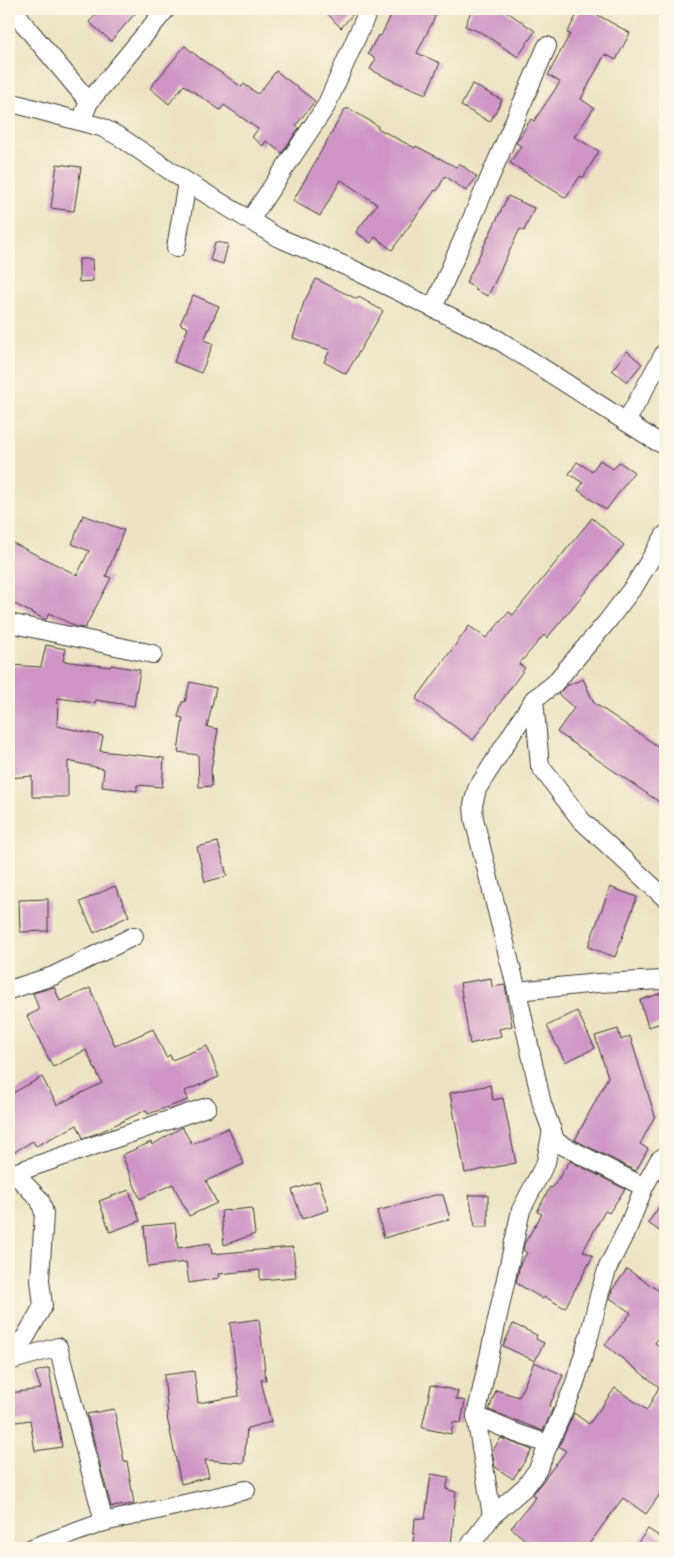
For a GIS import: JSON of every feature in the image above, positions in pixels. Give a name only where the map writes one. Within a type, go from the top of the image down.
[{"type":"street","points":[[15,9],[24,23],[89,102]]},
{"type":"street","points":[[81,121],[89,102],[166,9]]},
{"type":"street","points":[[250,220],[326,106],[369,9]]},
{"type":"street","points":[[433,308],[547,46]]},
{"type":"street","points":[[9,102],[101,127],[120,137],[186,182],[277,237],[348,267],[497,339],[665,445]]},
{"type":"street","points":[[176,248],[186,182]]},
{"type":"street","points":[[626,422],[665,352]]},
{"type":"street","points":[[644,1186],[556,1142],[542,1104],[517,991],[474,819],[473,805],[477,789],[534,699],[553,685],[606,623],[636,585],[665,535]]},
{"type":"street","points":[[9,624],[153,654]]},
{"type":"street","points":[[534,699],[540,766],[581,820],[665,898]]},
{"type":"street","points":[[9,990],[53,976],[134,936]]},
{"type":"street","points":[[517,991],[598,983],[665,980]]},
{"type":"street","points":[[11,1175],[207,1107]]},
{"type":"street","points":[[492,1516],[476,1416],[521,1210],[546,1162],[552,1130]]},
{"type":"street","points":[[469,1548],[492,1516],[526,1486],[538,1469],[574,1386],[608,1267],[629,1225],[644,1186],[659,1160],[665,1156]]},
{"type":"street","points":[[9,1349],[25,1338],[43,1306],[40,1280],[44,1213],[40,1200],[11,1175]]},
{"type":"street","points":[[9,1361],[58,1347],[104,1522]]},
{"type":"street","points":[[476,1416],[548,1444]]},
{"type":"street","points":[[32,1548],[104,1522],[246,1490]]},
{"type":"building","points":[[101,9],[139,9],[111,41],[89,22]]},
{"type":"building","points":[[323,9],[357,9],[341,28]]},
{"type":"building","points":[[394,9],[439,9],[417,53],[440,63],[426,94],[370,69],[376,59],[368,54],[378,35],[381,36]]},
{"type":"building","points":[[472,9],[503,9],[535,31],[518,57],[482,33],[465,26]]},
{"type":"building","points":[[580,9],[587,9],[630,33],[616,60],[605,54],[581,99],[594,108],[574,137],[599,151],[583,178],[580,176],[566,198],[510,163],[521,146],[516,143],[519,138],[531,119],[534,121],[560,82],[548,75],[570,34],[567,33]]},
{"type":"building","points":[[185,46],[242,87],[244,84],[258,94],[276,71],[315,101],[296,125],[299,128],[282,153],[266,141],[263,146],[252,137],[258,129],[224,105],[220,110],[184,85],[169,104],[150,88]]},
{"type":"building","points":[[472,84],[502,100],[490,122],[461,106]]},
{"type":"building","points":[[345,109],[350,109],[378,126],[377,128],[415,148],[416,146],[456,167],[459,163],[477,177],[466,191],[445,176],[437,191],[435,190],[392,250],[375,237],[371,243],[356,232],[377,204],[341,180],[320,216],[293,201]]},
{"type":"building","points":[[57,164],[81,167],[74,211],[51,208]]},
{"type":"building","points":[[508,196],[534,208],[524,231],[520,229],[488,296],[466,283]]},
{"type":"building","points":[[215,242],[228,244],[223,264],[210,260]]},
{"type":"building","points":[[79,259],[92,259],[93,281],[79,282]]},
{"type":"building","points":[[316,279],[357,299],[359,297],[383,311],[346,374],[324,362],[330,350],[293,338],[304,302]]},
{"type":"building","points":[[193,295],[219,306],[204,340],[213,344],[201,373],[174,362],[188,328],[180,324]]},
{"type":"building","points":[[627,351],[642,364],[627,382],[612,370]]},
{"type":"building","points":[[600,460],[613,469],[619,462],[634,472],[606,510],[578,490],[583,483],[569,474],[577,462],[592,471]]},
{"type":"building","points":[[83,515],[124,530],[106,576],[111,578],[85,628],[77,627],[49,613],[46,620],[9,601],[9,541],[77,575],[89,551],[72,544]]},
{"type":"building","points":[[592,518],[624,545],[547,638],[544,635],[519,664],[525,668],[473,740],[416,699],[469,626],[486,638],[509,612],[513,615]]},
{"type":"building","points":[[46,645],[66,649],[63,661],[110,667],[111,665],[140,670],[134,706],[96,700],[95,703],[58,698],[57,726],[103,736],[100,751],[164,758],[162,787],[137,785],[137,791],[102,787],[104,769],[68,761],[68,797],[32,797],[32,776],[9,778],[9,665],[41,667]]},
{"type":"building","points":[[583,679],[594,703],[665,751],[665,806],[557,732],[574,708],[558,694],[566,686]]},
{"type":"building","points":[[190,682],[216,688],[207,727],[218,729],[211,770],[212,786],[199,787],[198,755],[178,752],[183,718],[178,717],[182,702],[185,702]]},
{"type":"building","points":[[218,842],[227,876],[205,882],[197,847]]},
{"type":"building","points":[[115,886],[129,916],[94,933],[80,902]]},
{"type":"building","points":[[610,887],[637,897],[615,957],[588,947]]},
{"type":"building","points":[[48,899],[48,931],[20,932],[19,900]]},
{"type":"building","points":[[491,978],[492,987],[505,985],[512,1026],[499,1029],[501,1036],[470,1044],[460,983]]},
{"type":"building","points":[[54,987],[60,1001],[90,988],[115,1046],[153,1029],[166,1057],[170,1055],[172,1060],[207,1046],[219,1077],[185,1091],[188,1100],[148,1114],[146,1110],[98,1133],[83,1138],[77,1125],[36,1146],[33,1141],[9,1155],[9,1095],[42,1077],[57,1105],[102,1083],[86,1050],[53,1067],[27,1016],[39,1010],[33,993]]},
{"type":"building","points":[[665,992],[665,1022],[648,1027],[640,1000]]},
{"type":"building","points":[[577,1011],[595,1048],[565,1062],[547,1026]]},
{"type":"building","points":[[618,1029],[621,1040],[630,1036],[655,1116],[640,1144],[648,1149],[636,1171],[575,1140],[608,1077],[595,1036]]},
{"type":"building","points":[[490,1085],[493,1100],[503,1098],[516,1163],[465,1173],[450,1093]]},
{"type":"building","points":[[182,1127],[192,1144],[228,1128],[244,1164],[206,1181],[217,1203],[189,1216],[173,1184],[140,1199],[122,1155],[151,1142],[152,1145]]},
{"type":"building","points":[[570,1161],[625,1189],[609,1213],[605,1211],[583,1251],[593,1256],[565,1308],[545,1297],[543,1299],[516,1283],[520,1264],[527,1253],[523,1250],[524,1244],[542,1214],[537,1212],[550,1187],[552,1188]]},
{"type":"building","points":[[319,1181],[329,1210],[302,1219],[292,1190]]},
{"type":"building","points":[[129,1190],[140,1221],[110,1232],[99,1201]]},
{"type":"building","points":[[435,1195],[443,1195],[450,1219],[384,1238],[377,1211]]},
{"type":"building","points":[[469,1195],[488,1195],[488,1227],[475,1227]]},
{"type":"building","points":[[665,1198],[665,1235],[648,1223]]},
{"type":"building","points":[[252,1208],[255,1234],[224,1245],[221,1211]]},
{"type":"building","points":[[175,1223],[178,1248],[210,1243],[212,1254],[293,1247],[296,1277],[260,1280],[260,1270],[218,1274],[219,1278],[189,1283],[186,1262],[148,1267],[144,1226]]},
{"type":"building","points":[[627,1269],[665,1295],[665,1328],[655,1343],[665,1351],[665,1487],[646,1514],[623,1498],[586,1548],[535,1548],[511,1528],[536,1497],[532,1495],[566,1451],[559,1446],[574,1413],[589,1424],[615,1388],[647,1410],[659,1387],[605,1345],[631,1313],[610,1298],[612,1290]]},
{"type":"building","points":[[259,1319],[266,1380],[261,1380],[271,1422],[247,1428],[244,1463],[205,1460],[209,1477],[181,1484],[167,1417],[164,1375],[194,1371],[198,1403],[239,1396],[230,1323]]},
{"type":"building","points":[[513,1324],[537,1335],[536,1339],[544,1343],[535,1361],[503,1346]]},
{"type":"building","points":[[534,1362],[563,1375],[549,1407],[553,1408],[543,1431],[489,1410],[496,1390],[519,1397]]},
{"type":"building","points":[[49,1368],[62,1447],[35,1451],[30,1420],[9,1423],[9,1393],[41,1389],[35,1372]]},
{"type":"building","points":[[431,1385],[458,1391],[456,1399],[465,1401],[461,1423],[453,1422],[451,1434],[422,1428]]},
{"type":"building","points":[[114,1409],[124,1461],[127,1461],[134,1504],[111,1507],[87,1414]]},
{"type":"building","points":[[501,1438],[532,1450],[513,1479],[495,1467],[492,1451]]},
{"type":"building","points":[[431,1474],[449,1477],[446,1489],[456,1492],[451,1546],[413,1544],[415,1518],[425,1519]]},
{"type":"building","points":[[648,1529],[665,1540],[665,1548],[634,1548]]}]
